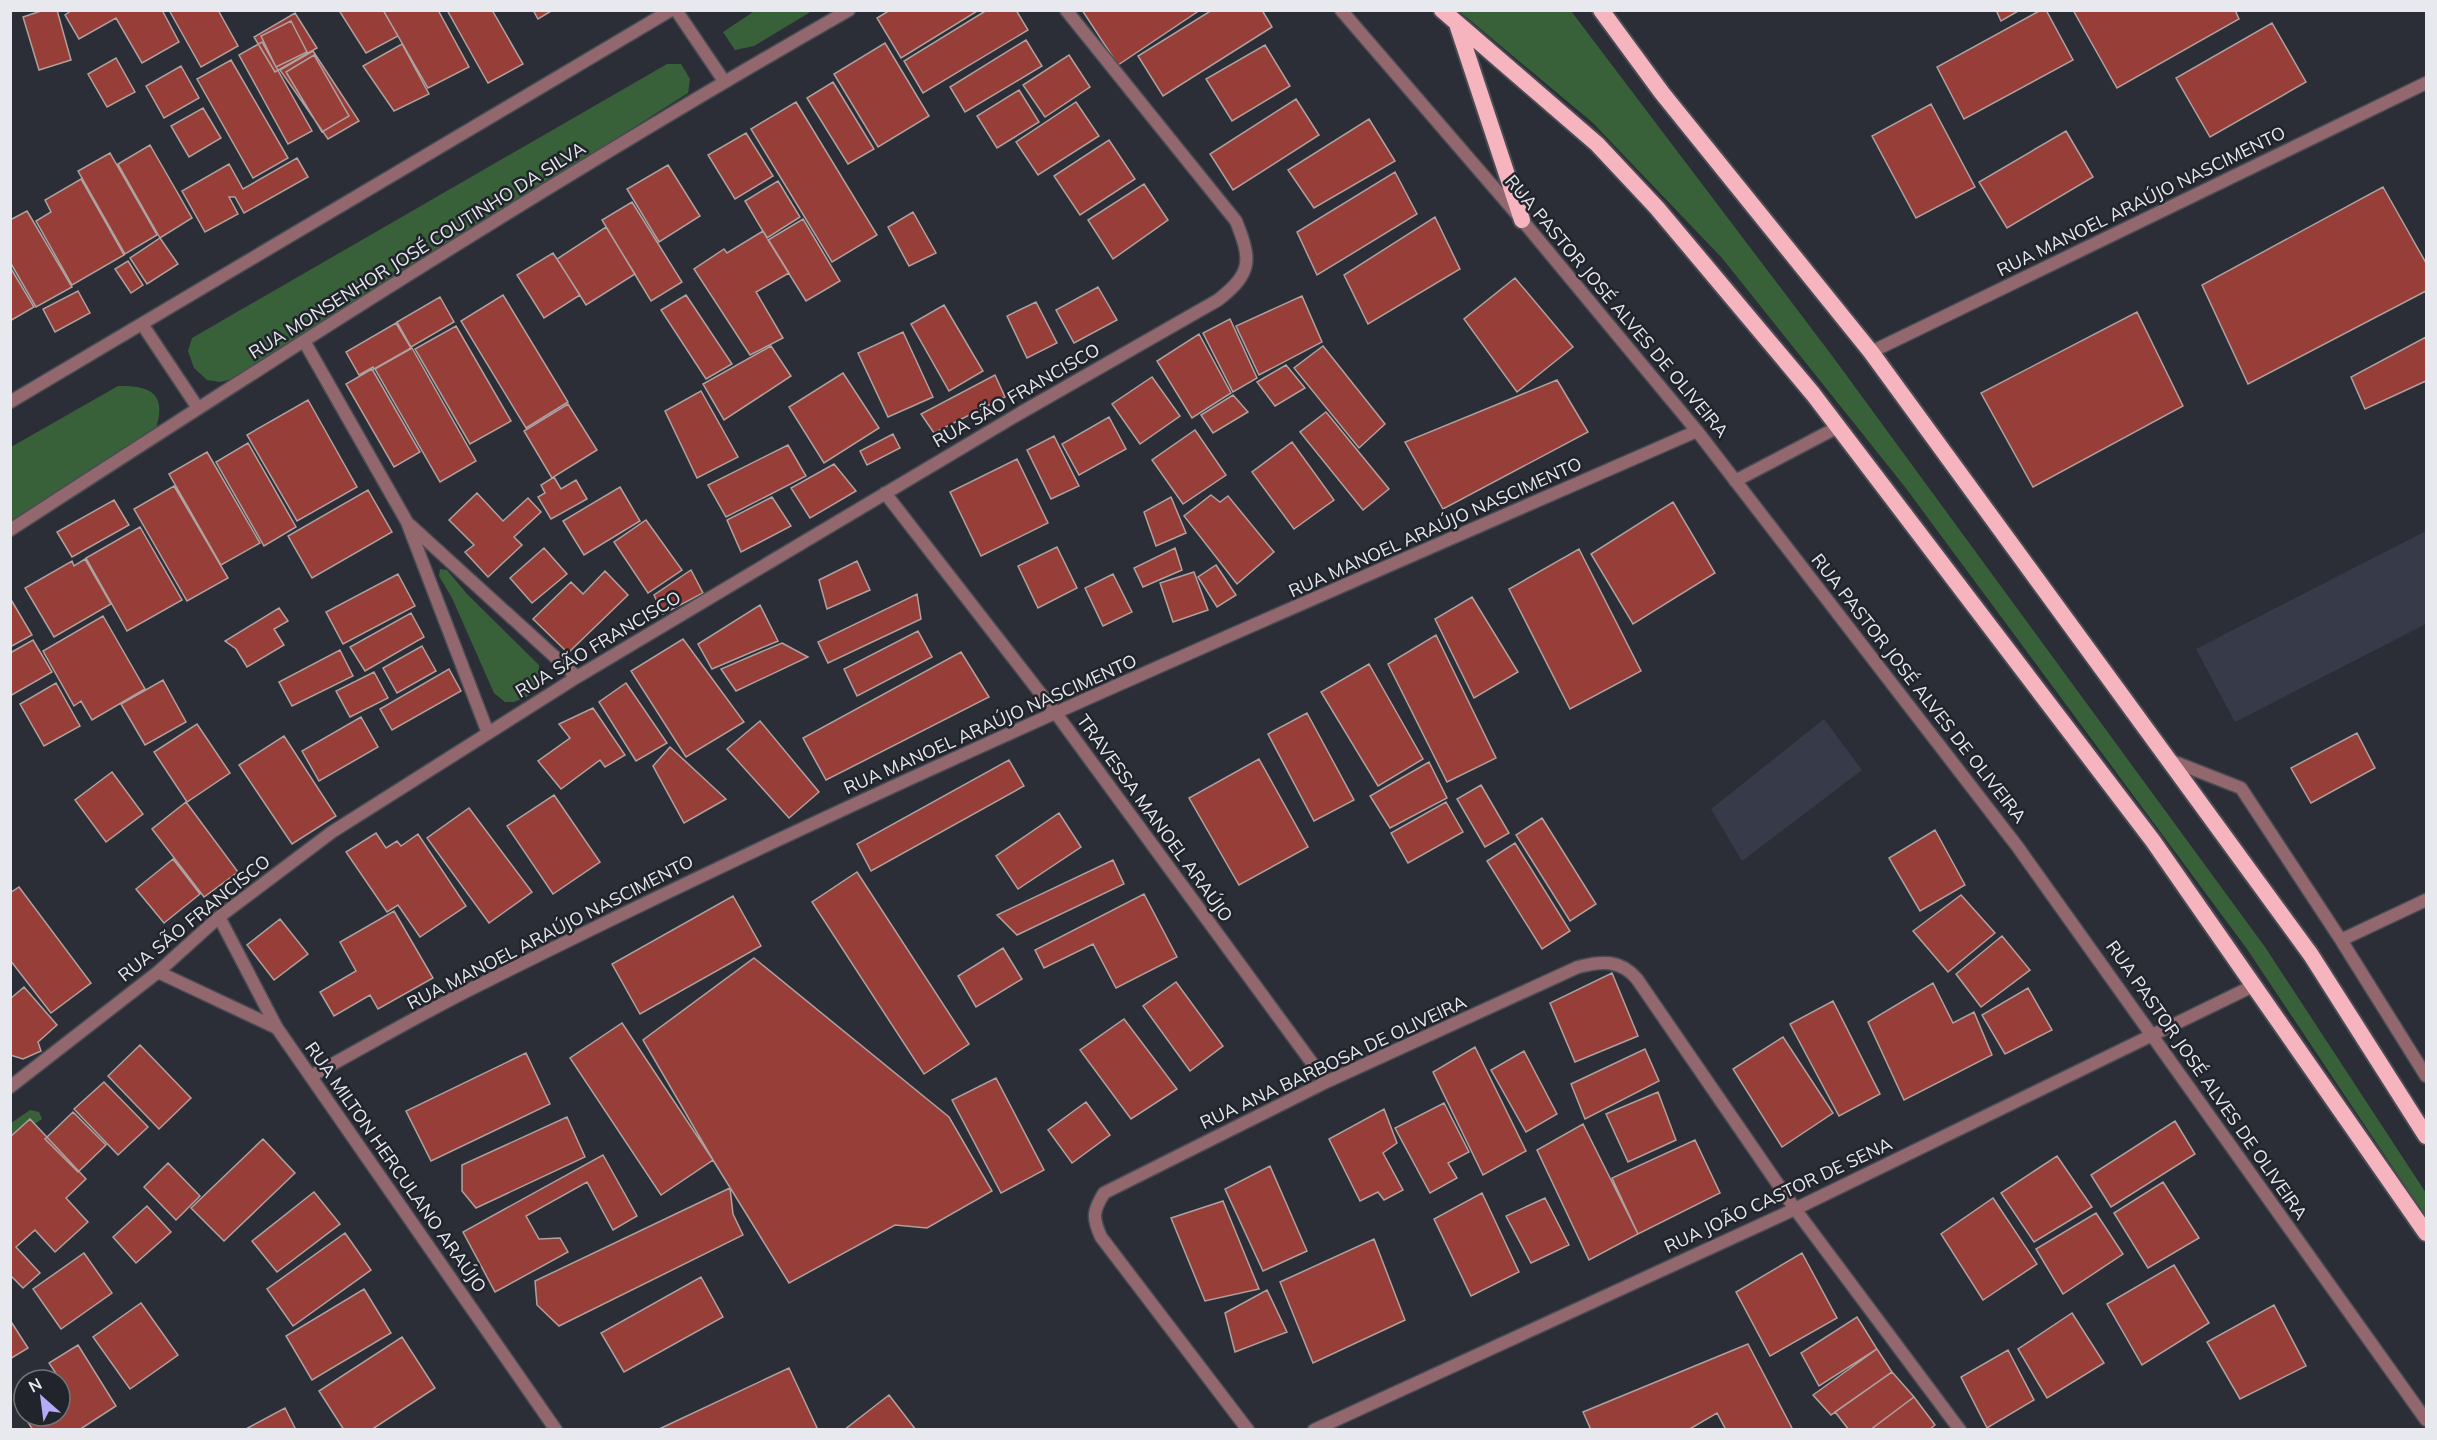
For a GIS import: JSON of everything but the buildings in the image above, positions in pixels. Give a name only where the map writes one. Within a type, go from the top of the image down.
[{"type":"highway","points":[[1442,10],[1597,144],[1657,208],[1813,394],[2153,841],[2427,1233]]},
{"type":"highway","points":[[1601,10],[1669,102],[1871,352],[2311,955],[2427,1136]]},
{"type":"highway","points":[[1456,23],[1522,220]]},
{"type":"street","points":[[10,402],[671,10]]},
{"type":"street","points":[[676,10],[724,81]]},
{"type":"street","name":"RUA MONSENHOR JOSÉ COUTINHO DA SILVA","points":[[10,530],[304,341],[724,81],[849,10]]},
{"type":"street","name":"RUA SÃO FRANCISCO","points":[[10,1087],[158,972],[219,917],[332,832],[577,677],[1022,412],[1218,300],[1239,284],[1248,259],[1236,222],[1066,10]]},
{"type":"street","name":"RUA PASTOR JOSÉ ALVES DE OLIVEIRA","points":[[1341,10],[1522,220],[1697,431],[2017,846],[2427,1420]]},
{"type":"street","name":"RUA MANOEL ARAÚJO NASCIMENTO","points":[[1871,352],[2427,83]]},
{"type":"street","points":[[142,324],[198,408]]},
{"type":"street","points":[[304,341],[407,522],[488,733]]},
{"type":"street","points":[[1735,481],[1838,427]]},
{"type":"street","name":"RUA MANOEL ARAÚJO NASCIMENTO","points":[[311,1076],[473,988],[699,877],[1055,712],[1697,431]]},
{"type":"street","name":"TRAVESSA MANOEL ARAÚJO","points":[[885,493],[1055,712],[1326,1082]]},
{"type":"street","points":[[407,522],[577,677]]},
{"type":"street","points":[[2166,758],[2241,788],[2427,1076]]},
{"type":"street","points":[[2341,940],[2427,900]]},
{"type":"street","name":"RUA MILTON HERCULANO ARAÚJO","points":[[219,917],[277,1028],[556,1430]]},
{"type":"street","name":"RUA ANA BARBOSA DE OLIVEIRA","points":[[1248,1430],[1101,1237],[1095,1222],[1095,1208],[1104,1193],[1326,1082],[1578,967],[1602,961],[1630,970],[1795,1209],[1960,1430]]},
{"type":"street","points":[[158,972],[277,1028]]},
{"type":"street","name":"RUA JOÃO CASTOR DE SENA","points":[[1314,1430],[1795,1209],[2255,985]]},
{"type":"shaded area","points":[[2426,531],[2426,624],[2235,722],[2196,649]]},
{"type":"shaded area","points":[[1824,719],[1862,770],[1742,861],[1711,809]]},
{"type":"green space","points":[[756,10],[812,11],[754,46],[735,50],[723,32]]},
{"type":"green space","points":[[1459,11],[1571,11],[1833,357],[2265,947],[2426,1193],[2426,1217],[2247,949],[1905,487],[1722,258],[1592,122]]},
{"type":"green space","points":[[667,64],[681,64],[690,79],[688,93],[240,377],[220,382],[207,380],[194,368],[188,351],[192,338]]},
{"type":"green space","points":[[118,386],[141,388],[155,395],[159,410],[154,434],[11,522],[11,447]]},
{"type":"green space","points":[[440,569],[447,570],[467,594],[539,665],[539,678],[531,695],[514,702],[505,702],[494,693],[452,598],[439,576]]},
{"type":"green space","points":[[30,1110],[39,1112],[42,1119],[11,1140],[11,1123]]}]
